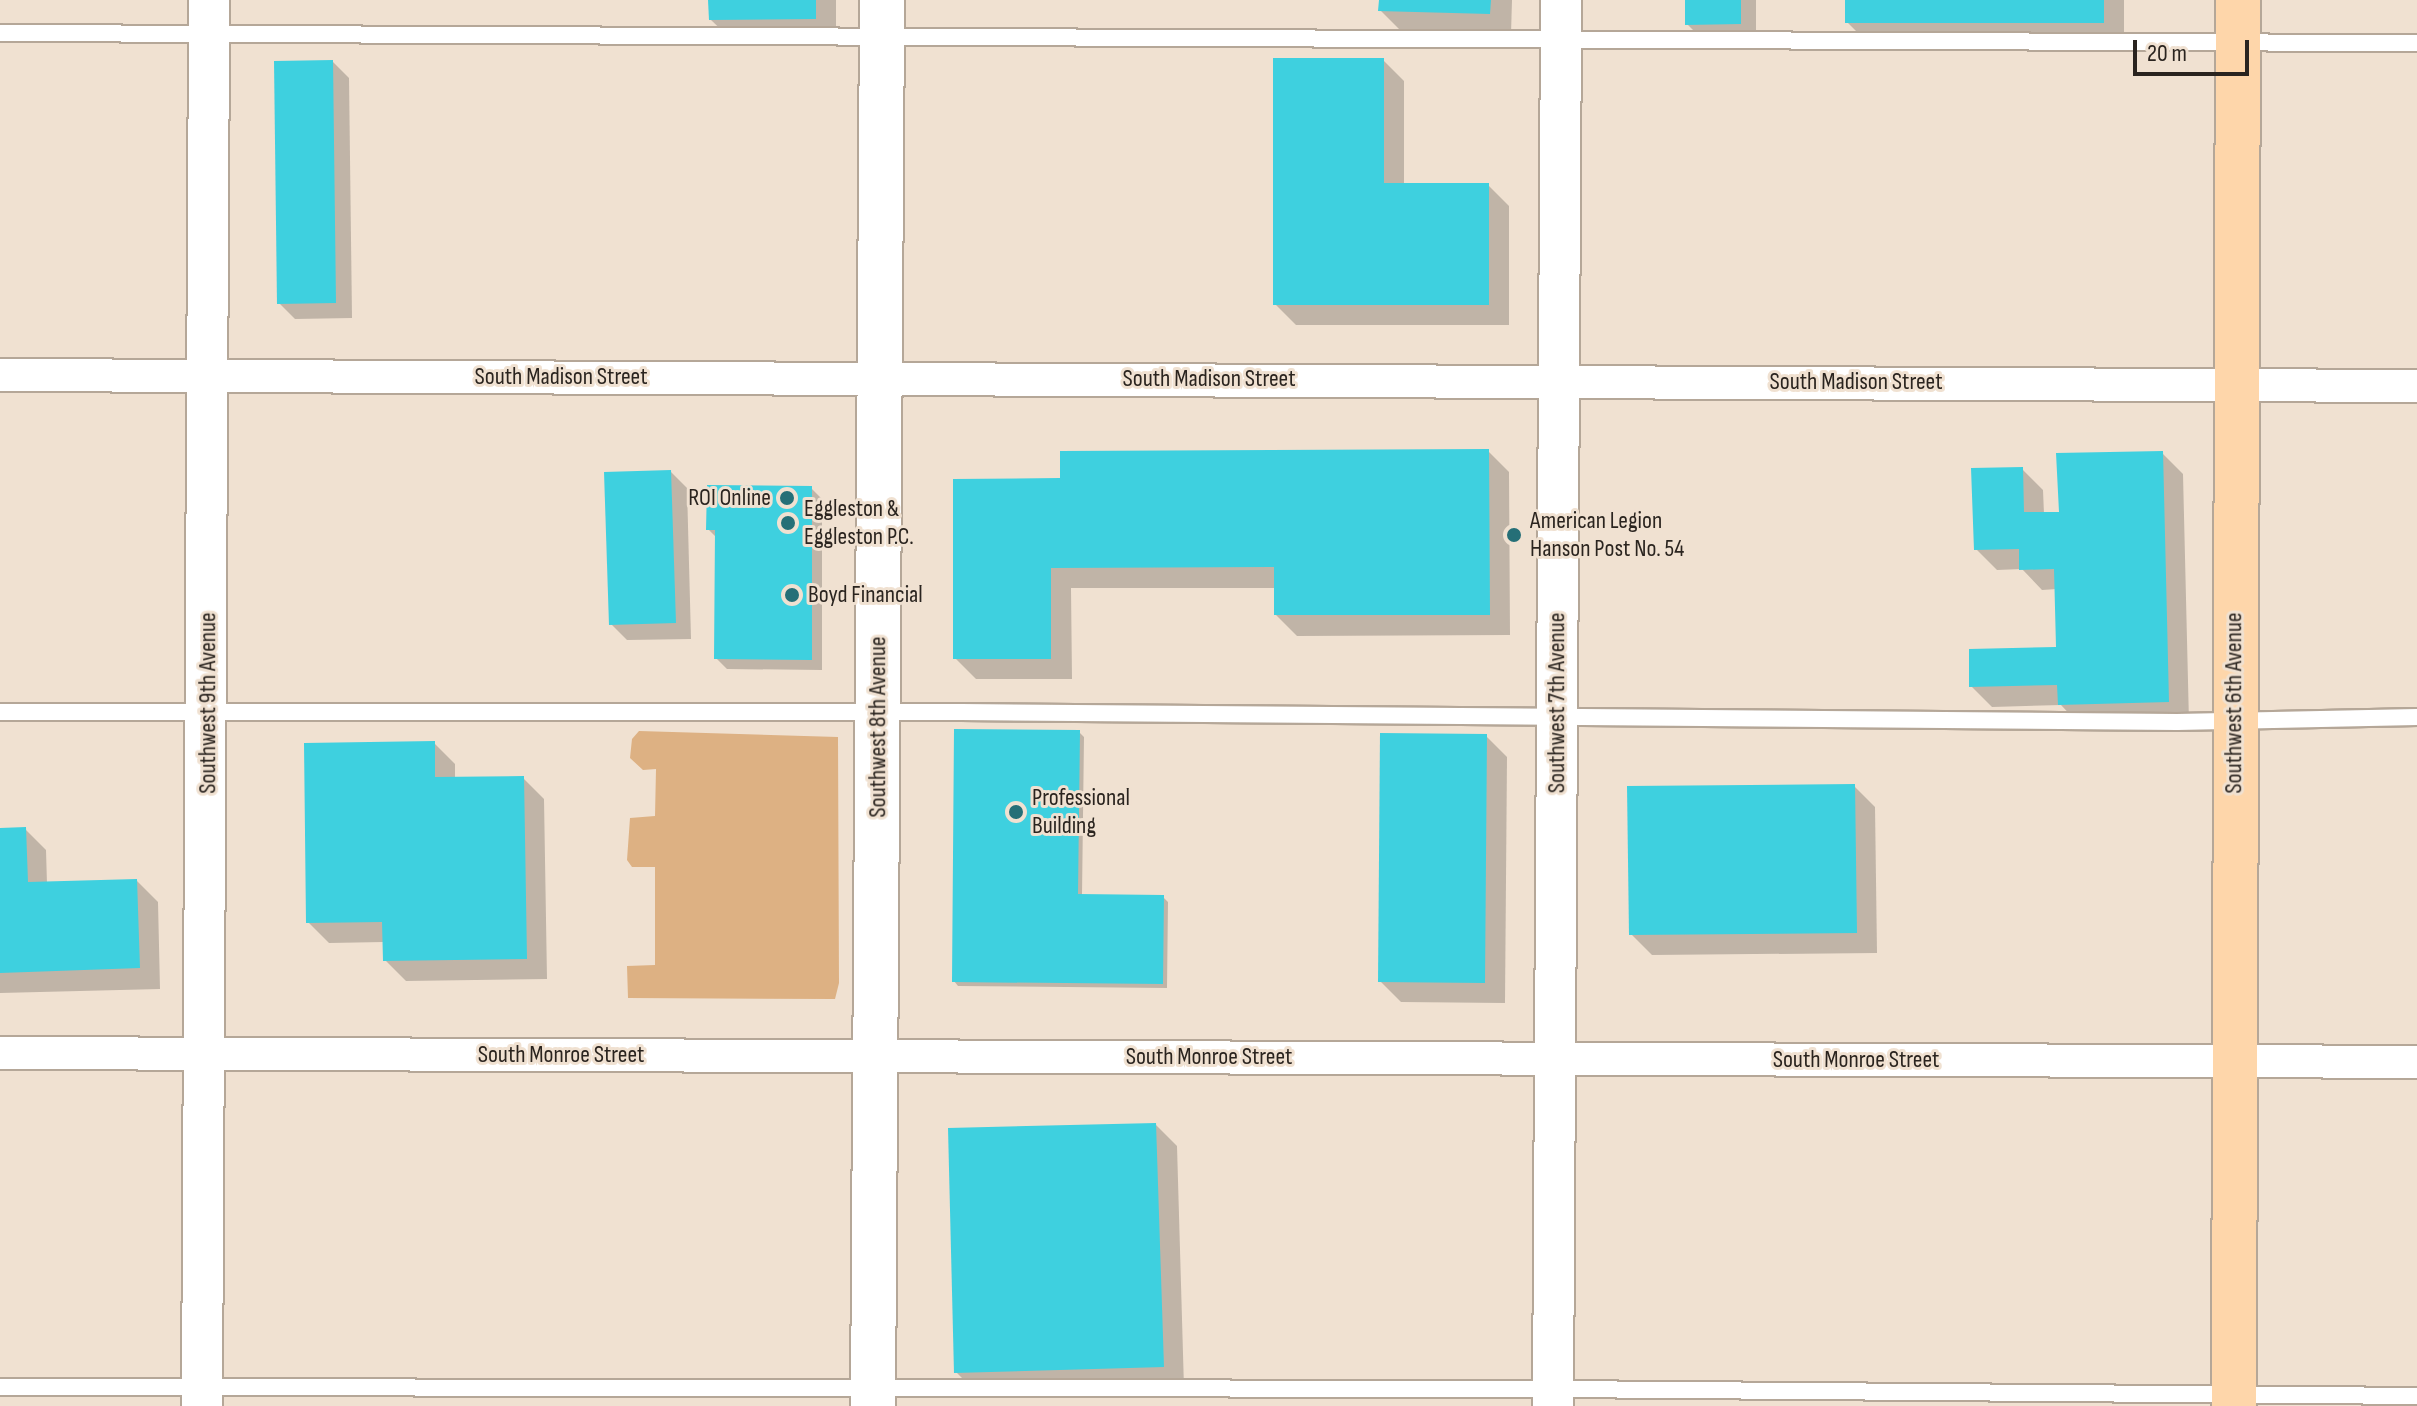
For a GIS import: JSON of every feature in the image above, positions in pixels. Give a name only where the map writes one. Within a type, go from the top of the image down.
[{"type":"main road","name":"Southwest 6th Avenue","points":[[2234,1400],[2238,0]]},
{"type":"main road","name":"Southwest 8th Avenue","points":[[873,1398],[882,19]]},
{"type":"street","name":"Southwest 9th Avenue","points":[[202,1397],[208,713],[209,17]]},
{"type":"street","name":"Southwest 7th Avenue","points":[[1553,1397],[1561,19]]},
{"type":"street","name":"South Madison Street","points":[[0,375],[1559,379],[2417,386]]},
{"type":"street","name":"South Monroe Street","points":[[0,1053],[2417,1062]]},
{"type":"lane","points":[[0,33],[209,17],[1561,19],[2238,43],[2417,43]]},
{"type":"lane","points":[[0,712],[2417,717]]},
{"type":"lane","points":[[0,1387],[202,1397],[2234,1400],[2417,1396]]},
{"type":"shaded area","points":[[639,731],[838,737],[839,983],[835,999],[628,998],[627,966],[655,965],[655,867],[632,867],[627,860],[630,818],[655,816],[656,769],[643,770],[630,758],[632,739]]},
{"type":"building","points":[[708,0],[816,0],[816,19],[709,20]]},
{"type":"building","points":[[1379,0],[1491,0],[1490,14],[1378,11]]},
{"type":"building","points":[[1685,0],[1741,0],[1741,24],[1685,25]]},
{"type":"building","points":[[1845,0],[2104,0],[2104,23],[1845,23]]},
{"type":"building","points":[[1273,58],[1384,58],[1384,183],[1489,183],[1489,305],[1273,305]]},
{"type":"building","points":[[333,60],[336,303],[277,304],[274,61]]},
{"type":"building","points":[[1489,449],[1490,615],[1274,615],[1274,567],[1051,568],[1051,659],[953,659],[953,479],[1060,478],[1060,451]]},
{"type":"building","points":[[2163,451],[2169,702],[2058,705],[2057,685],[1969,687],[1969,649],[2056,647],[2054,569],[2019,570],[2019,549],[1974,550],[1971,468],[2023,467],[2024,512],[2059,512],[2056,453]]},
{"type":"building","points":[[671,470],[676,623],[609,625],[604,472]]},
{"type":"building","points":[[707,485],[812,486],[812,660],[714,659],[715,530],[706,530]]},
{"type":"building","name":"Professional Building","points":[[954,729],[1080,730],[1078,894],[1164,895],[1163,984],[952,982]]},
{"type":"building","points":[[1380,733],[1487,734],[1485,983],[1378,982]]},
{"type":"building","points":[[435,741],[435,777],[524,776],[527,959],[383,961],[382,922],[306,923],[304,743]]},
{"type":"building","points":[[1855,784],[1857,933],[1629,935],[1627,786]]},
{"type":"building","points":[[26,827],[28,882],[137,879],[140,968],[0,973],[0,828]]},
{"type":"building","points":[[1156,1123],[1164,1367],[954,1373],[948,1128]]},
{"type":"place","name":"ROI Online","points":[[787,498]]},
{"type":"place","name":"Eggleston & Eggleston P.C.","points":[[788,523]]},
{"type":"place","name":"American Legion Hanson Post No. 54","points":[[1514,535]]},
{"type":"place","name":"Boyd Financial","points":[[792,595]]},
{"type":"place","name":"Professional Building","points":[[1016,812]]}]
